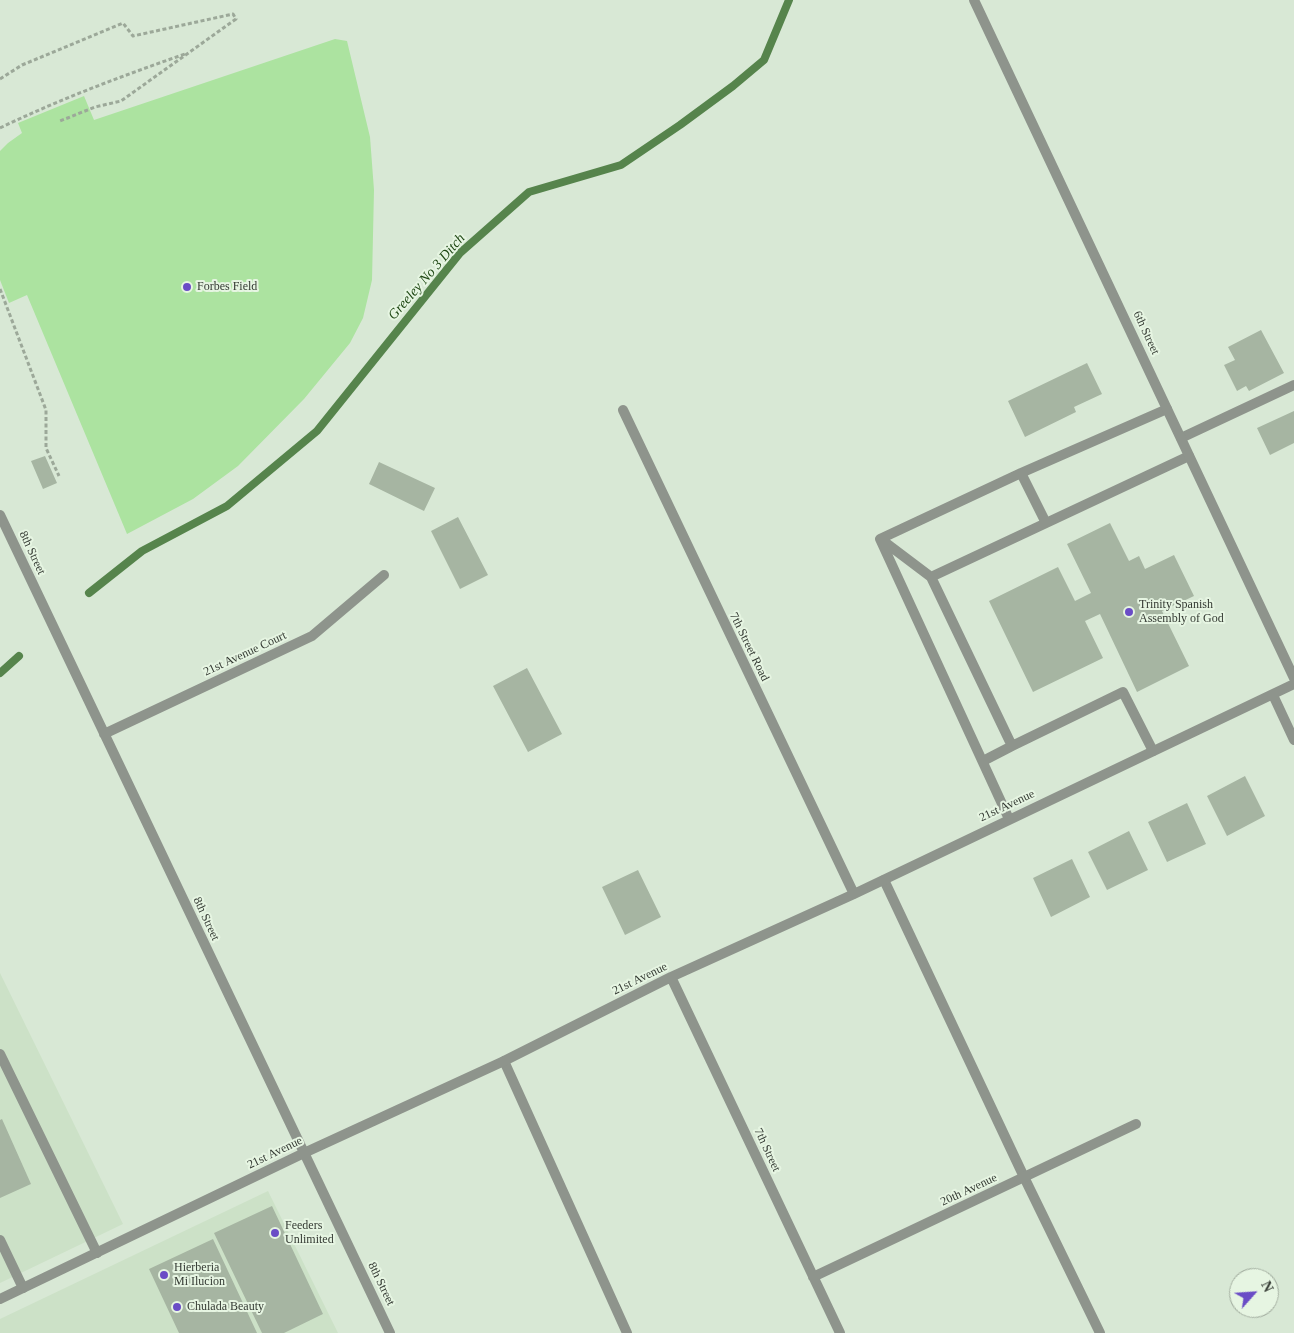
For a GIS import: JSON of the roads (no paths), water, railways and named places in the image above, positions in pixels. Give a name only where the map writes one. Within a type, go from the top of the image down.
[{"type":"street","name":"6th Street","points":[[974,0],[1294,678]]},
{"type":"street","points":[[1181,438],[1294,385]]},
{"type":"street","points":[[880,539],[1021,473],[1167,409]]},
{"type":"street","name":"7th Street Road","points":[[622,410],[854,894]]},
{"type":"street","points":[[931,577],[1189,456]]},
{"type":"street","points":[[1021,473],[1046,523]]},
{"type":"street","name":"8th Street","points":[[0,515],[390,1333]]},
{"type":"street","points":[[880,539],[931,577],[1012,746]]},
{"type":"street","points":[[880,539],[1009,819]]},
{"type":"street","name":"21st Avenue Court","points":[[104,734],[312,636],[384,575]]},
{"type":"street","name":"21st Avenue","points":[[0,1299],[304,1153],[504,1061],[671,977],[884,880],[1294,684]]},
{"type":"street","points":[[983,761],[1123,692],[1153,751]]},
{"type":"street","points":[[1273,695],[1294,740]]},
{"type":"street","points":[[884,880],[1024,1178],[1100,1333]]},
{"type":"street","name":"7th Street","points":[[671,977],[840,1333]]},
{"type":"street","points":[[0,1054],[97,1253]]},
{"type":"street","points":[[504,1061],[627,1333]]},
{"type":"street","name":"20th Avenue","points":[[814,1277],[1136,1124]]},
{"type":"street","points":[[0,1240],[23,1288]]},
{"type":"waterway","name":"Greeley No 3 Ditch","points":[[89,593],[142,551],[227,506],[317,431],[460,253],[529,192],[621,165],[680,125],[733,86],[764,60],[789,0]]},
{"type":"waterway","name":"Greeley No 3 Ditch","points":[[0,673],[19,656]]},
{"type":"place","name":"Forbes Field","points":[[187,287]]},
{"type":"place","name":"Trinity Spanish Assembly of God","points":[[1129,612]]},
{"type":"place","name":"Feeders Unlimited","points":[[275,1233]]},
{"type":"place","name":"Hierberia Mi Ilucion","points":[[164,1275]]},
{"type":"place","name":"Chulada Beauty","points":[[177,1307]]}]
